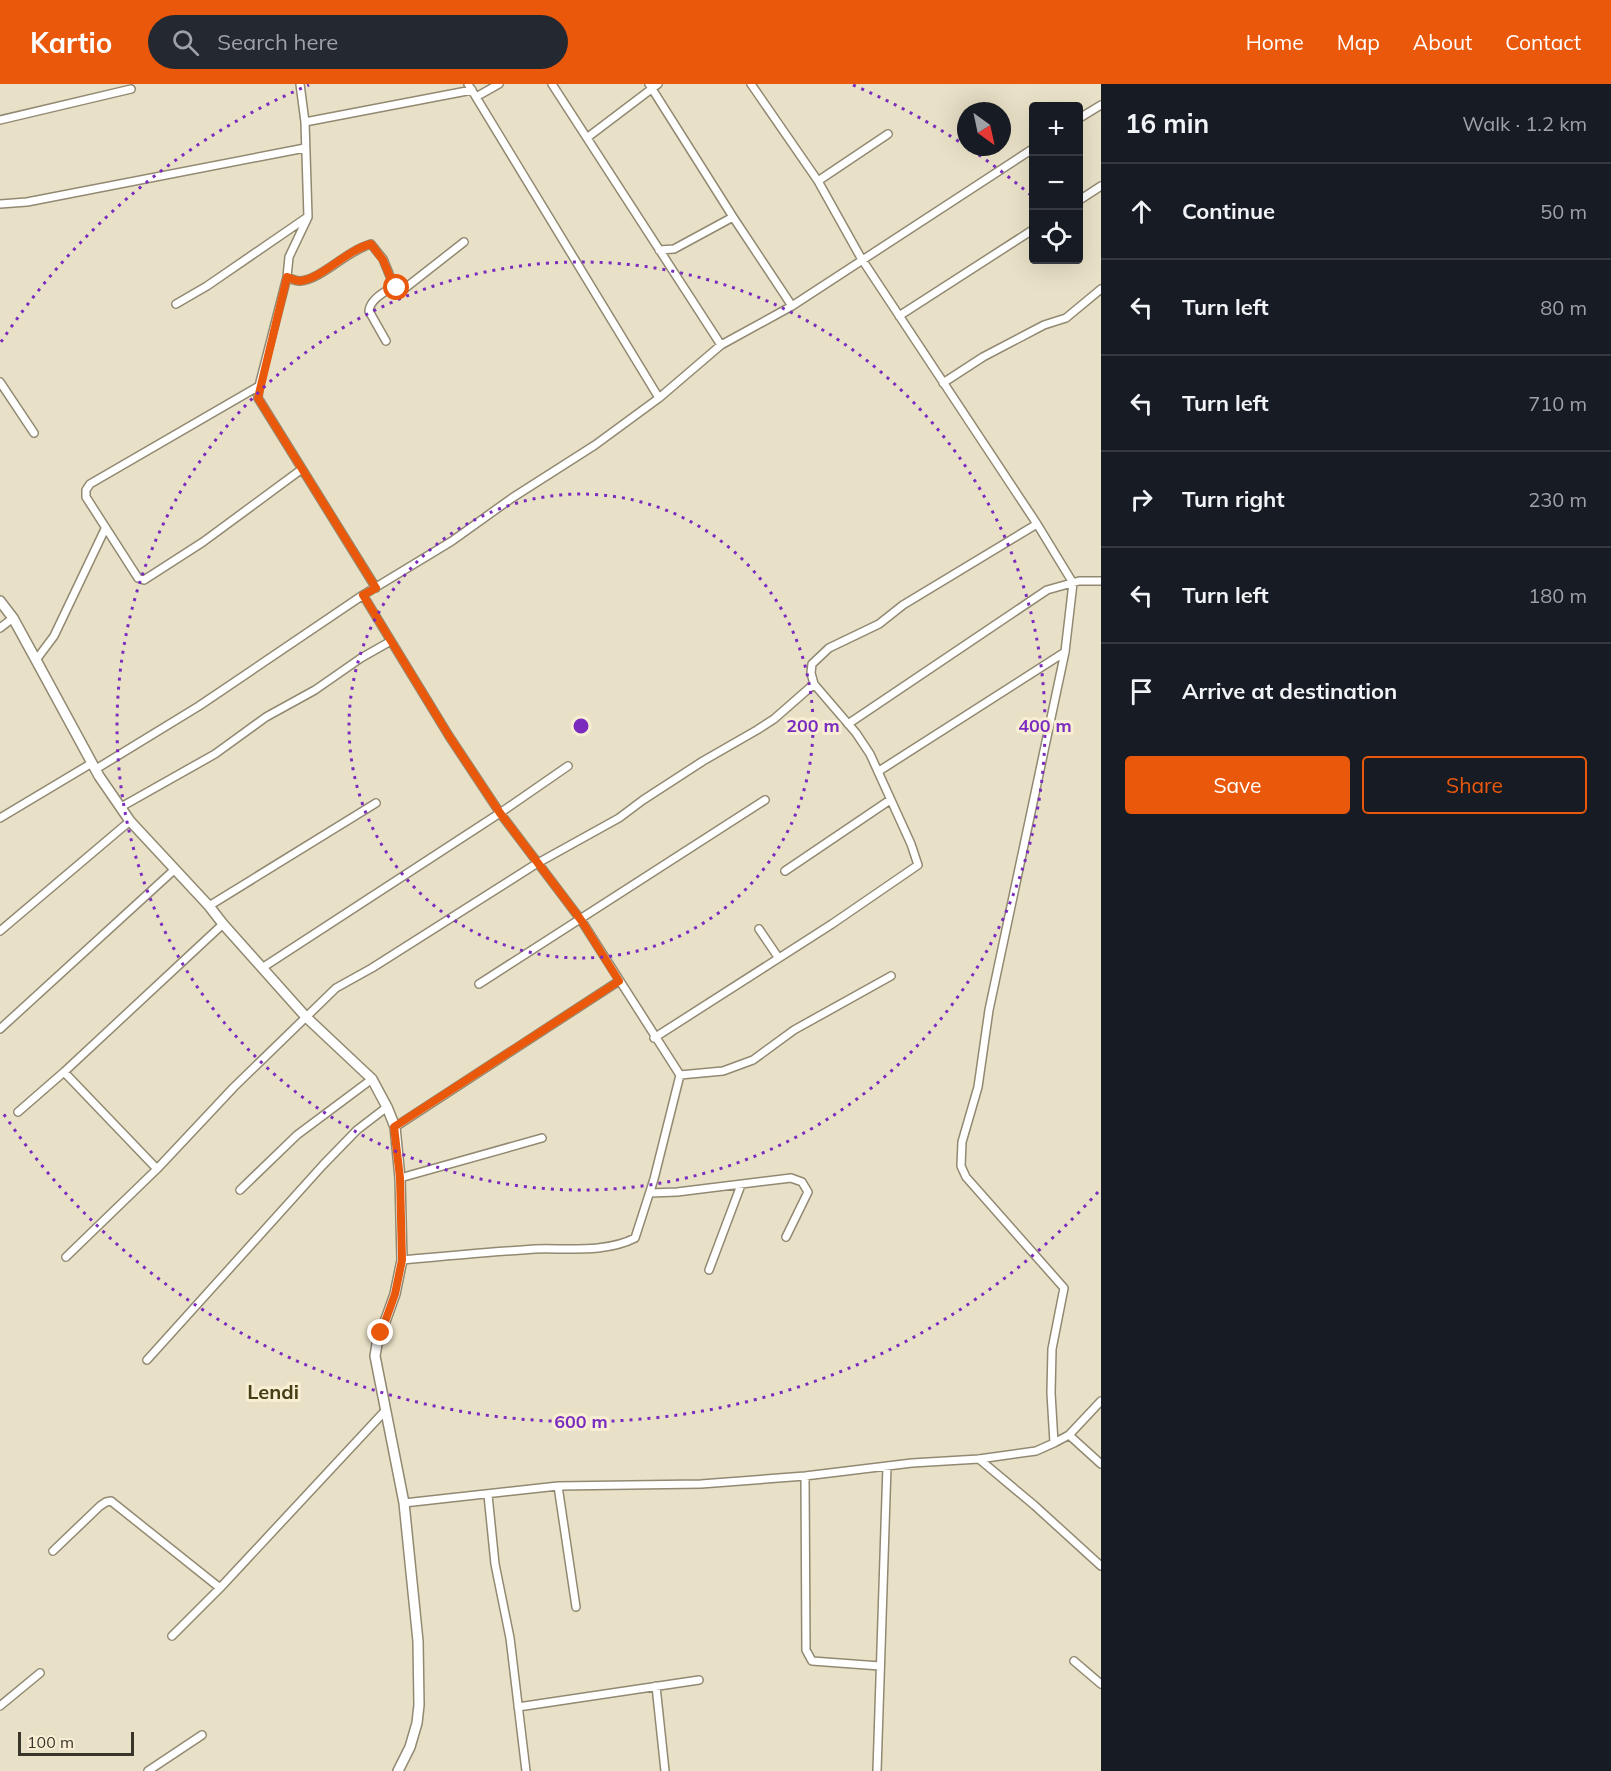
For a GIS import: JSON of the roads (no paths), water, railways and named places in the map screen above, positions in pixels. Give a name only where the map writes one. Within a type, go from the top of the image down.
[{"type":"main road","points":[[0,601],[36,660],[94,766],[130,821],[209,906],[306,1017],[372,1079],[387,1107],[394,1127],[400,1178],[402,1260],[395,1294],[375,1356],[384,1412],[404,1503],[418,1641],[419,1705],[414,1735],[398,1771]]},
{"type":"street","points":[[300,84],[305,122],[308,217],[289,257],[287,277],[259,386],[258,398],[376,588]]},
{"type":"street","points":[[305,122],[499,84]]},
{"type":"street","points":[[552,84],[588,136],[721,345]]},
{"type":"street","points":[[751,84],[818,181],[861,258],[1037,524],[1073,583],[1065,652],[989,1010],[978,1087],[962,1142],[961,1156],[966,1177],[1064,1288],[1052,1349],[1051,1393],[1054,1443]]},
{"type":"street","points":[[588,136],[653,85],[733,217],[792,306]]},
{"type":"street","points":[[0,120],[131,89]]},
{"type":"street","points":[[472,91],[659,398]]},
{"type":"street","points":[[1083,116],[1101,105]]},
{"type":"street","points":[[818,181],[888,134]]},
{"type":"street","points":[[0,204],[27,202],[305,148]]},
{"type":"street","points":[[0,818],[199,706],[363,595],[482,521],[512,498],[596,445],[659,398],[721,345],[792,306],[861,258],[1029,151]]},
{"type":"street","points":[[1083,198],[1101,186]]},
{"type":"street","points":[[176,304],[207,286],[308,217]]},
{"type":"street","points":[[659,250],[674,249],[733,217]]},
{"type":"street","points":[[899,316],[1029,233]]},
{"type":"street","points":[[287,277],[298,281],[307,279],[317,275],[356,249],[371,244],[383,260],[394,286],[404,290],[464,242]]},
{"type":"street","points":[[386,341],[369,311],[369,306],[394,286]]},
{"type":"street","points":[[943,383],[983,357],[1044,325],[1066,318],[1101,289]]},
{"type":"street","points":[[0,382],[34,433]]},
{"type":"street","points":[[259,386],[90,484],[86,490],[86,497],[138,578],[144,580],[203,542],[302,469]]},
{"type":"street","points":[[654,1038],[777,957],[832,924],[918,865],[879,771],[870,754],[848,724],[814,684],[811,673],[812,664],[829,648],[879,624],[903,605],[1037,524]]},
{"type":"street","points":[[36,660],[54,636],[105,529]]},
{"type":"street","points":[[848,724],[1047,590],[1073,583],[1101,581]]},
{"type":"street","points":[[363,595],[449,736],[536,864],[581,920],[654,1038],[680,1075],[650,1192],[635,1238],[620,1244],[402,1260]]},
{"type":"street","points":[[0,628],[12,618]]},
{"type":"street","points":[[121,807],[215,754],[266,717],[315,690],[391,640]]},
{"type":"street","points":[[879,771],[1065,652]]},
{"type":"street","points":[[66,1257],[157,1169],[234,1087],[336,988],[372,968],[536,864],[619,818],[703,761],[774,719],[814,684]]},
{"type":"street","points":[[262,968],[568,766]]},
{"type":"street","points":[[785,871],[890,800]]},
{"type":"street","points":[[479,984],[765,801]]},
{"type":"street","points":[[209,906],[376,803]]},
{"type":"street","points":[[0,931],[130,821]]},
{"type":"street","points":[[0,1029],[174,870]]},
{"type":"street","points":[[18,1112],[223,924]]},
{"type":"street","points":[[759,929],[777,957]]},
{"type":"street","points":[[680,1075],[723,1071],[753,1060],[794,1030],[891,976]]},
{"type":"street","points":[[394,1127],[619,981]]},
{"type":"street","points":[[64,1072],[157,1169]]},
{"type":"street","points":[[240,1190],[297,1136],[372,1079]]},
{"type":"street","points":[[147,1360],[323,1165],[357,1131],[387,1107]]},
{"type":"street","points":[[400,1178],[543,1138]]},
{"type":"street","points":[[650,1192],[677,1192],[791,1178],[806,1187],[808,1192],[786,1237]]},
{"type":"street","points":[[709,1270],[741,1185]]},
{"type":"street","points":[[404,1503],[558,1486],[701,1484],[805,1476],[912,1463],[979,1459],[1036,1451],[1068,1435],[1101,1401]]},
{"type":"street","points":[[172,1636],[220,1588],[384,1412]]},
{"type":"street","points":[[1068,1435],[1101,1464]]},
{"type":"street","points":[[979,1459],[1101,1566]]},
{"type":"street","points":[[877,1771],[887,1466]]},
{"type":"street","points":[[805,1476],[806,1650],[812,1661],[880,1666]]},
{"type":"street","points":[[558,1486],[576,1607]]},
{"type":"street","points":[[488,1495],[495,1564],[506,1613],[526,1771]]},
{"type":"street","points":[[53,1551],[100,1506],[111,1501],[220,1588]]},
{"type":"street","points":[[1074,1661],[1101,1684]]},
{"type":"street","points":[[0,1706],[40,1673]]},
{"type":"street","points":[[518,1707],[699,1680]]},
{"type":"street","points":[[656,1686],[665,1771]]},
{"type":"street","points":[[148,1771],[202,1735]]},
{"type":"district","name":"Lendi","points":[[273,1392]]}]
